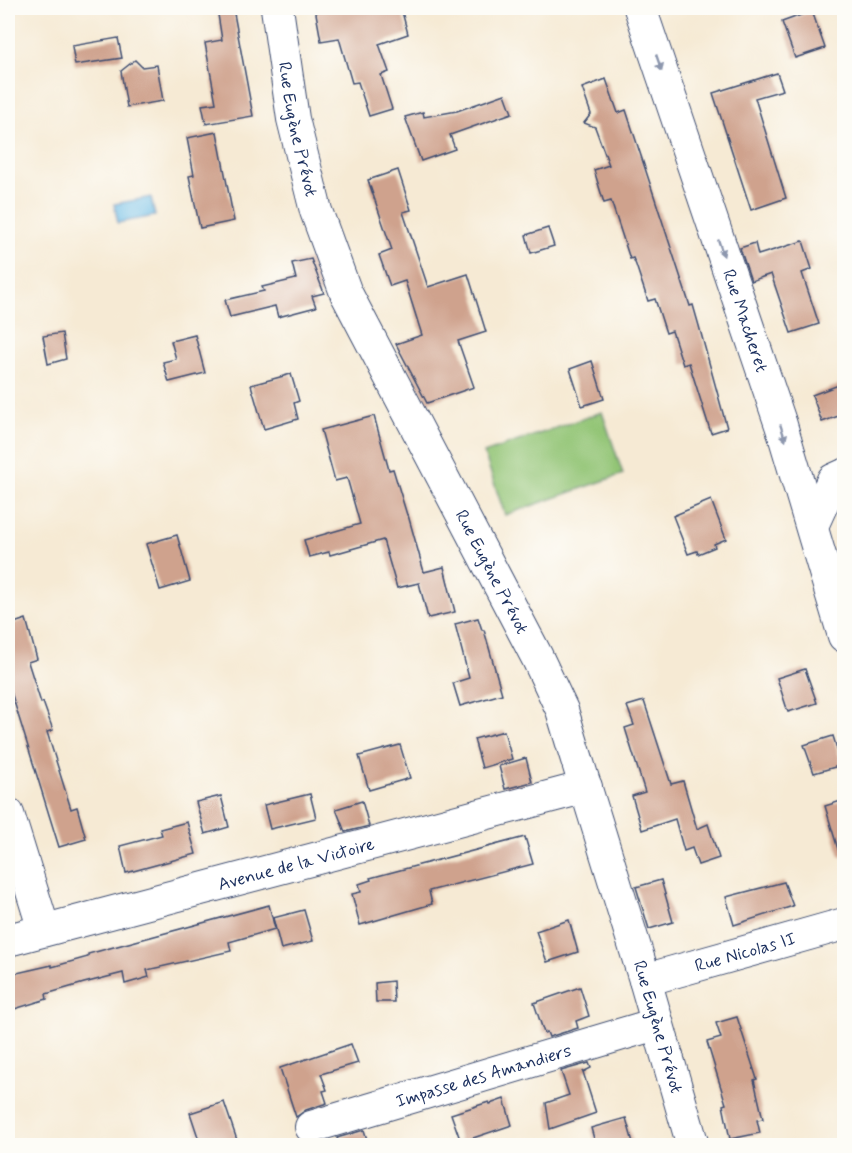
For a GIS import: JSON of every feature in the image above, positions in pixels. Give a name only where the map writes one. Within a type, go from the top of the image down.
[{"type":"street","name":"Rue Eugène Prévot","points":[[276,8],[293,119],[316,211],[346,293],[537,657],[562,710],[693,1146]]},
{"type":"street","name":"Rue Macheret","points":[[640,8],[794,467],[844,636]]},
{"type":"street","points":[[794,467],[839,478],[812,526]]},
{"type":"street","name":"Avenue de la Victoire","points":[[8,940],[586,787]]},
{"type":"street","points":[[8,814],[44,930]]},
{"type":"street","name":"Rue Nicolas II","points":[[645,980],[844,924]]},
{"type":"street","name":"Impasse des Amandiers","points":[[311,1127],[656,1024]]},
{"type":"green space","points":[[602,412],[623,474],[505,515],[484,453]]},
{"type":"water","points":[[151,197],[155,216],[118,223],[114,204]]},
{"type":"building","points":[[217,8],[233,8],[253,116],[206,124],[202,105],[216,103],[205,43],[222,40]]},
{"type":"building","points":[[315,8],[401,8],[408,34],[379,44],[389,72],[381,75],[392,109],[369,116],[358,82],[352,83],[339,38],[321,41]]},
{"type":"building","points":[[812,11],[825,48],[795,58],[782,22]]},
{"type":"building","points":[[118,38],[122,58],[75,65],[72,46]]},
{"type":"building","points":[[135,60],[142,67],[157,65],[163,101],[127,107],[121,71]]},
{"type":"building","points":[[777,73],[783,90],[755,98],[786,198],[751,210],[713,93]]},
{"type":"building","points":[[606,79],[618,113],[626,110],[690,306],[693,305],[727,428],[711,433],[689,363],[683,365],[672,331],[666,333],[655,299],[648,301],[633,258],[630,259],[611,201],[604,203],[594,170],[609,165],[595,127],[584,123],[591,114],[582,88]]},
{"type":"building","points":[[505,94],[512,113],[450,135],[455,149],[421,161],[405,117],[423,112],[424,117],[457,111]]},
{"type":"building","points":[[217,132],[234,221],[200,228],[189,176],[194,175],[187,138]]},
{"type":"building","points":[[398,170],[411,210],[403,212],[428,287],[468,274],[486,332],[458,341],[474,387],[427,403],[396,344],[422,335],[405,281],[390,286],[379,255],[392,250],[368,180]]},
{"type":"building","points":[[548,228],[554,246],[531,253],[526,235]]},
{"type":"building","points":[[803,241],[812,269],[802,273],[819,324],[791,333],[771,274],[751,281],[740,248],[755,243],[758,255]]},
{"type":"building","points":[[311,259],[324,293],[312,296],[316,307],[278,317],[275,306],[230,317],[225,300],[264,291],[262,287],[296,279],[292,263]]},
{"type":"building","points":[[62,333],[66,359],[48,364],[43,336]]},
{"type":"building","points":[[195,335],[205,373],[169,382],[163,362],[176,359],[171,341]]},
{"type":"building","points":[[592,361],[604,399],[582,406],[570,369]]},
{"type":"building","points":[[291,374],[299,401],[294,403],[298,419],[264,429],[251,385]]},
{"type":"building","points":[[844,383],[844,414],[822,422],[812,395]]},
{"type":"building","points":[[374,416],[389,470],[393,469],[424,572],[444,567],[455,612],[428,618],[419,583],[397,588],[383,540],[330,555],[329,552],[309,557],[304,540],[360,524],[347,478],[335,481],[321,430]]},
{"type":"building","points":[[711,500],[726,539],[714,544],[715,547],[698,554],[697,551],[688,554],[673,516]]},
{"type":"building","points":[[177,535],[190,581],[160,590],[146,544]]},
{"type":"building","points":[[478,618],[484,630],[502,694],[460,706],[453,683],[469,678],[455,624]]},
{"type":"building","points":[[26,619],[37,659],[28,662],[41,703],[43,702],[53,730],[47,732],[71,809],[77,807],[86,839],[59,847],[8,682],[8,625]]},
{"type":"building","points":[[805,669],[817,703],[788,712],[777,678]]},
{"type":"building","points":[[644,701],[671,784],[683,781],[697,829],[708,824],[719,858],[698,865],[692,848],[684,851],[675,819],[642,830],[632,796],[645,792],[625,728],[634,725],[627,706]]},
{"type":"building","points":[[504,731],[512,759],[482,768],[474,739]]},
{"type":"building","points":[[833,736],[842,765],[814,773],[804,745]]},
{"type":"building","points":[[400,745],[410,778],[369,790],[359,756]]},
{"type":"building","points":[[526,758],[532,782],[505,789],[499,766]]},
{"type":"building","points":[[310,794],[316,818],[270,829],[264,805]]},
{"type":"building","points":[[221,796],[229,827],[205,834],[196,802]]},
{"type":"building","points":[[844,800],[844,856],[840,856],[825,806]]},
{"type":"building","points":[[362,801],[369,826],[345,832],[336,809]]},
{"type":"building","points":[[187,822],[196,854],[126,873],[120,846],[162,835],[160,829]]},
{"type":"building","points":[[525,837],[533,864],[429,891],[432,904],[360,925],[352,894],[361,892],[359,884],[371,880],[370,878]]},
{"type":"building","points":[[661,880],[673,922],[649,929],[636,887]]},
{"type":"building","points":[[784,882],[793,906],[734,925],[726,897]]},
{"type":"building","points":[[269,905],[275,929],[229,942],[231,951],[147,970],[149,977],[125,984],[123,973],[84,983],[46,994],[47,999],[8,1011],[8,975],[52,965],[52,967],[88,957],[88,954]]},
{"type":"building","points":[[304,910],[313,941],[281,949],[273,918]]},
{"type":"building","points":[[569,920],[578,952],[547,962],[536,931]]},
{"type":"building","points":[[393,981],[394,1002],[376,1002],[375,983]]},
{"type":"building","points":[[580,987],[589,1016],[576,1021],[578,1028],[549,1037],[547,1032],[544,1033],[534,1003]]},
{"type":"building","points":[[737,1017],[757,1079],[754,1080],[763,1119],[757,1120],[760,1133],[730,1139],[723,1105],[726,1104],[707,1042],[721,1038],[716,1023]]},
{"type":"building","points":[[351,1044],[358,1063],[321,1074],[327,1090],[323,1091],[327,1103],[306,1110],[296,1117],[280,1068]]},
{"type":"building","points":[[589,1063],[591,1068],[583,1072],[596,1113],[550,1129],[546,1103],[569,1095],[561,1071]]},
{"type":"building","points":[[504,1099],[512,1125],[461,1142],[451,1114]]},
{"type":"building","points":[[224,1102],[239,1146],[201,1146],[190,1113]]},
{"type":"building","points":[[626,1118],[634,1146],[596,1146],[591,1128]]},
{"type":"building","points":[[364,1130],[369,1146],[340,1146],[337,1138]]}]
